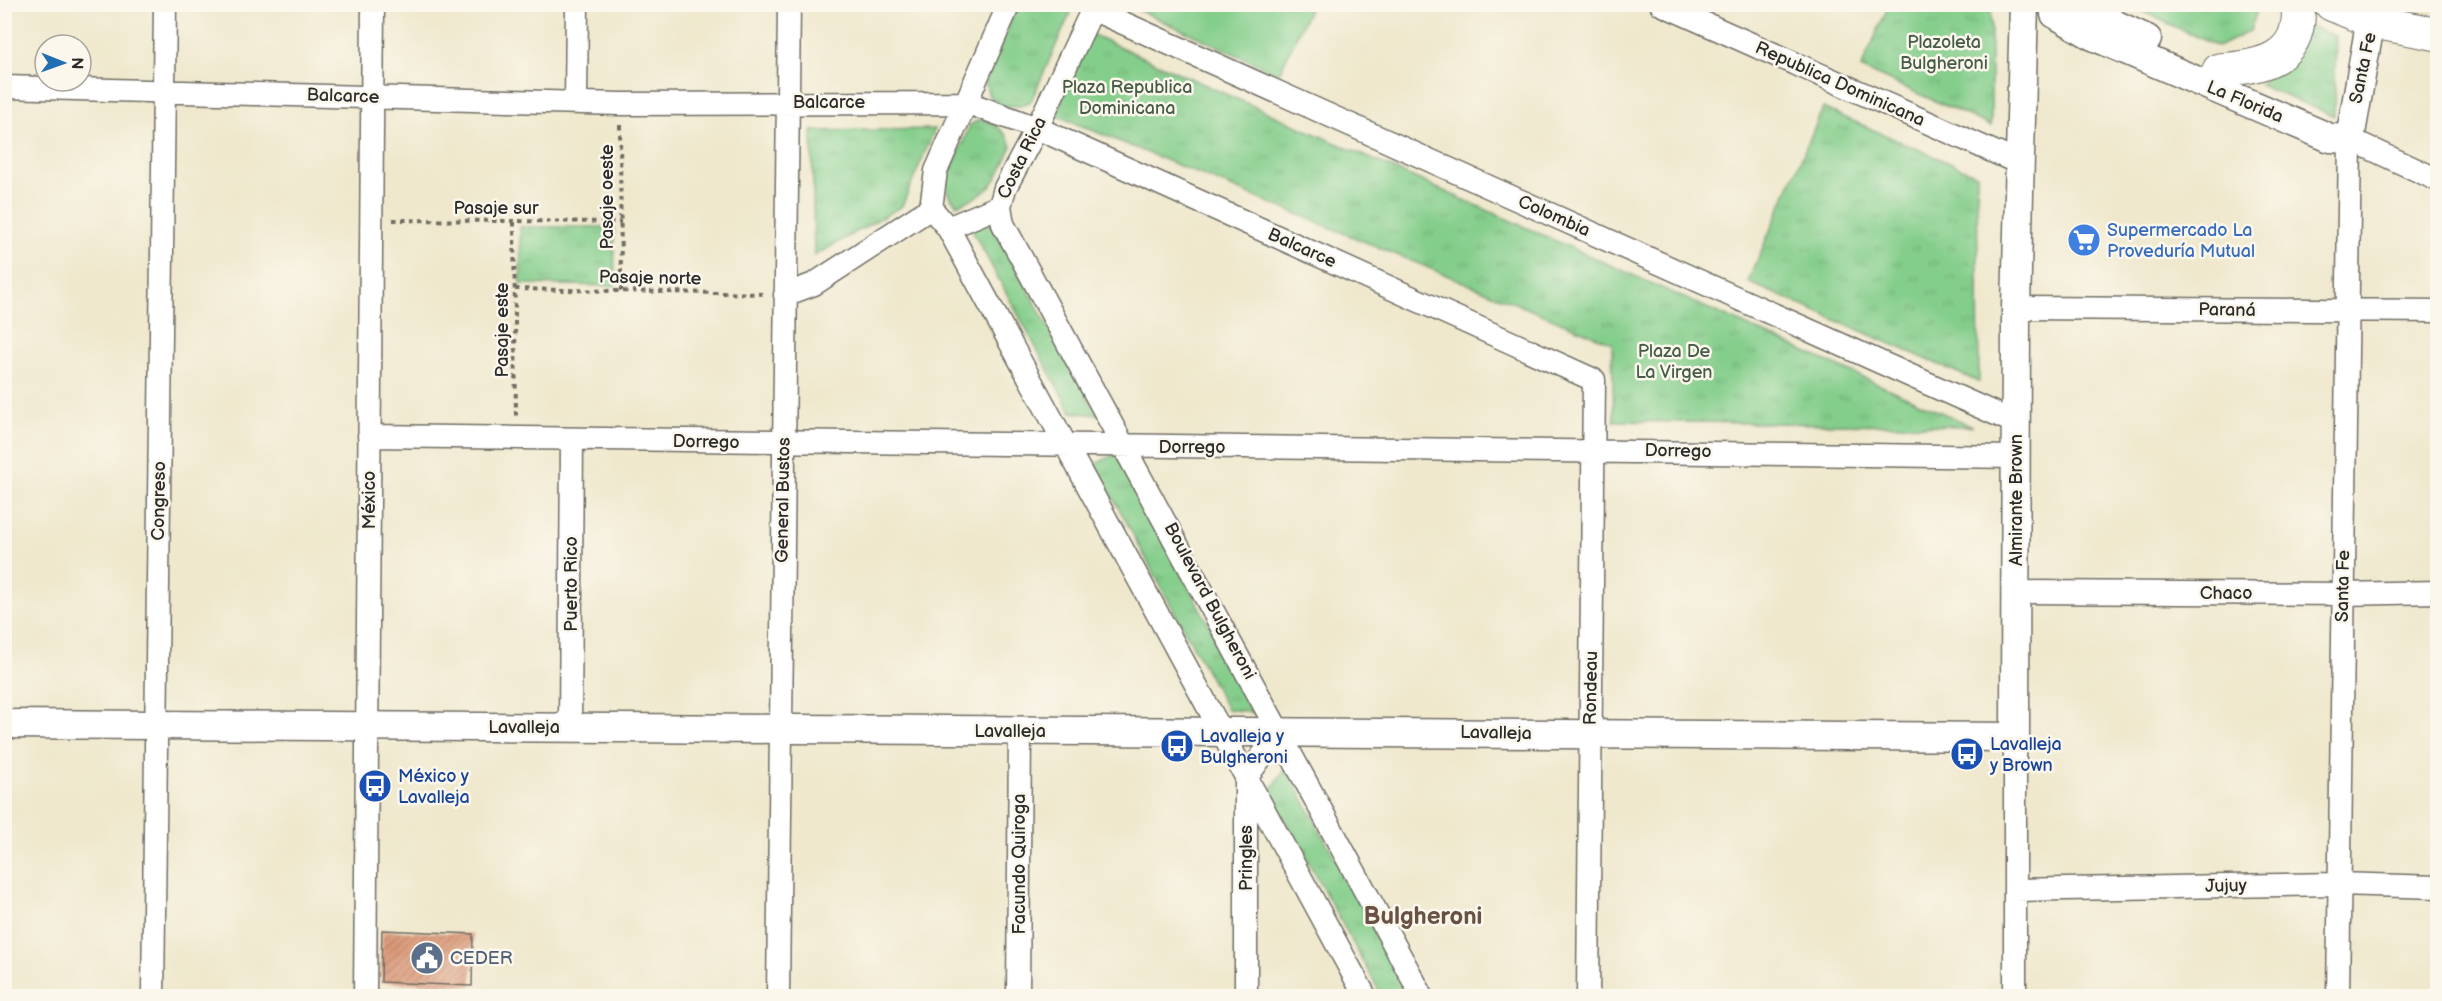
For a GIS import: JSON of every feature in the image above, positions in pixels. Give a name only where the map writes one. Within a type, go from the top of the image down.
[{"type":"highway","points":[[2219,70],[2250,68],[2269,63],[2280,55],[2297,28],[2298,4]]},
{"type":"highway","points":[[2331,4],[2382,13],[2438,34]]},
{"type":"street","name":"Congreso","points":[[153,996],[165,4]]},
{"type":"street","name":"México","points":[[365,996],[373,4]]},
{"type":"street","points":[[576,102],[578,4]]},
{"type":"street","name":"General Bustos","points":[[778,996],[789,4]]},
{"type":"street","points":[[1009,4],[968,103],[936,171],[931,208],[948,228],[1365,996]]},
{"type":"street","name":"Republica Dominicana","points":[[1661,4],[2019,164]]},
{"type":"street","points":[[2085,4],[2116,25],[2219,70],[2335,125],[2350,139]]},
{"type":"street","name":"Costa Rica","points":[[948,228],[1000,206],[1005,188],[1037,128],[1094,7]]},
{"type":"street","name":"Colombia","points":[[1094,7],[2016,423]]},
{"type":"street","name":"Almirante Brown","points":[[2015,996],[2016,308],[2021,58],[2044,8]]},
{"type":"street","name":"La Florida","points":[[2044,8],[2093,36],[2330,138],[2350,139],[2438,180]]},
{"type":"street","name":"Santa Fe","points":[[2338,996],[2350,139],[2365,43],[2382,13]]},
{"type":"street","name":"Balcarce","points":[[4,87],[620,104],[789,101],[968,103],[1037,128],[1594,380]]},
{"type":"street","name":"Boulevard Bulgheroni","points":[[1000,206],[1004,224],[1422,996]]},
{"type":"street","points":[[785,295],[814,284],[931,208]]},
{"type":"street","name":"Paraná","points":[[2016,308],[2438,311]]},
{"type":"street","name":"Rondeau","points":[[1588,996],[1594,380]]},
{"type":"street","name":"Dorrego","points":[[369,436],[1126,447],[1593,449],[2016,457]]},
{"type":"street","name":"Puerto Rico","points":[[570,728],[572,440]]},
{"type":"street","name":"Chaco","points":[[2015,592],[2342,594],[2438,592]]},
{"type":"street","name":"Lavalleja","points":[[4,724],[2015,737]]},
{"type":"street","name":"Facundo Quiroga","points":[[1018,996],[1020,731]]},
{"type":"street","points":[[1246,778],[1280,731]]},
{"type":"street","name":"Pringles","points":[[1246,778],[1246,996]]},
{"type":"street","name":"Jujuy","points":[[2015,890],[2338,884],[2438,887]]},
{"type":"path","name":"Pasaje oeste","points":[[620,104],[621,291]]},
{"type":"path","name":"Pasaje sur","points":[[371,220],[621,222]]},
{"type":"path","name":"Pasaje este","points":[[514,222],[516,438]]},
{"type":"path","name":"Pasaje norte","points":[[515,289],[785,295]]},
{"type":"green space","points":[[1138,4],[1311,5],[1279,74],[1136,9]]},
{"type":"green space","points":[[2259,4],[2250,31],[2218,47],[2129,5]]},
{"type":"green space","points":[[1018,5],[1074,5],[1031,101],[1020,106],[1003,106],[989,96],[985,81]]},
{"type":"green space","name":"Plazoleta Bulgheroni","points":[[1889,5],[1991,5],[1991,126],[1861,68]]},
{"type":"green space","points":[[2311,26],[2336,37],[2334,116],[2259,85]]},
{"type":"green space","name":"Plaza De La Virgen","points":[[1091,34],[1972,426],[1614,421],[1612,343],[1055,115]]},
{"type":"green space","points":[[1823,108],[1977,175],[1979,382],[1748,282]]},
{"type":"green space","points":[[980,119],[1000,129],[1012,146],[998,176],[987,190],[957,205],[948,194],[946,182],[970,125]]},
{"type":"green space","points":[[935,129],[902,206],[814,256],[812,131]]},
{"type":"green space","points":[[987,219],[1098,415],[1071,412],[971,228]]},
{"type":"green space","points":[[520,227],[614,227],[615,286],[521,284]]},
{"type":"green space","points":[[1116,454],[1257,713],[1227,709],[1095,464]]},
{"type":"green space","points":[[1286,767],[1409,996],[1382,996],[1270,792]]},
{"type":"building","name":"CEDER","points":[[382,930],[473,934],[472,986],[381,982]]},
{"type":"place","name":"Supermercado La Proveduría Mutual","points":[[2084,240]]},
{"type":"place","name":"Lavalleja y Bulgheroni","points":[[1177,746]]},
{"type":"place","name":"Lavalleja y Brown","points":[[1967,754]]},
{"type":"place","name":"México y Lavalleja","points":[[375,786]]},
{"type":"place","name":"CEDER","points":[[427,958]]},
{"type":"district","name":"Bulgheroni","points":[[1423,916]]},
{"type":"park label","name":"Plaza Republica Dominicana","points":[[1127,97]]}]
